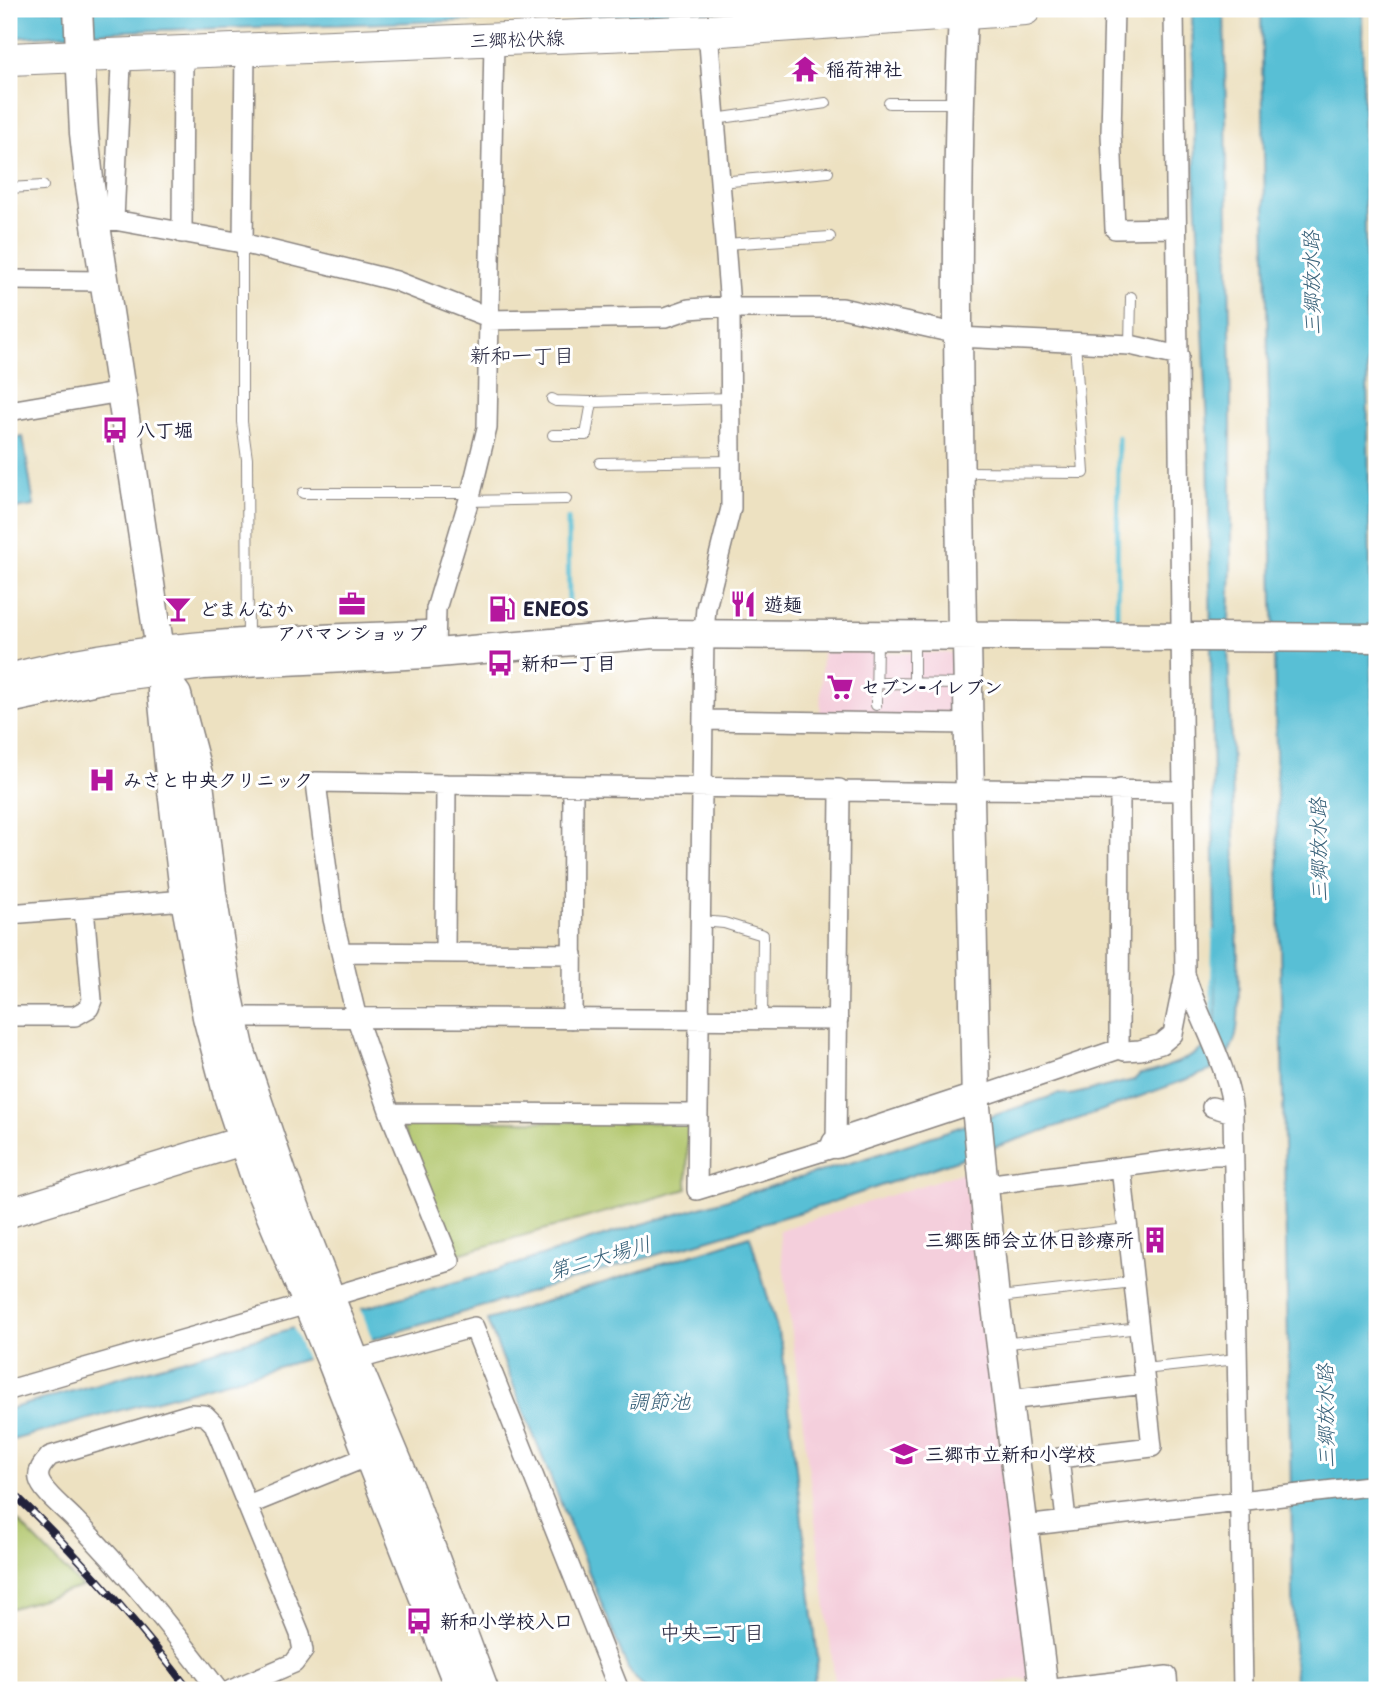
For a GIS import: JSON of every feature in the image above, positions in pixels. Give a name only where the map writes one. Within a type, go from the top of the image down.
[{"type":"main road","name":"三郷松伏線","points":[[9,59],[80,49],[183,52],[708,31],[1025,9]]},
{"type":"street","points":[[78,9],[84,133],[105,221]]},
{"type":"street","points":[[1114,9],[1111,133],[1115,229],[1177,228]]},
{"type":"street","points":[[836,1144],[976,1102],[1119,1049],[1125,1051],[1161,1044],[1173,1034],[1185,974],[1182,791],[1185,636],[1174,9]]},
{"type":"street","points":[[963,14],[959,103],[958,335],[962,629],[967,641],[976,1102],[995,1298],[1044,1690],[1167,1676],[1168,1690]]},
{"type":"street","points":[[708,31],[730,307],[732,461],[731,508],[706,608],[704,633],[697,1190],[836,1147],[840,791]]},
{"type":"street","points":[[435,644],[436,609],[487,428],[494,40]]},
{"type":"street","points":[[242,244],[244,48]]},
{"type":"street","points":[[182,233],[183,52]]},
{"type":"street","points":[[121,65],[105,221],[104,281],[161,660],[168,753],[185,900],[212,1038],[241,1141],[410,1491],[484,1690]]},
{"type":"street","points":[[105,221],[242,244],[396,281],[488,318],[666,317],[689,309],[730,307],[842,308],[958,335],[1130,345],[1180,356]]},
{"type":"street","points":[[9,280],[104,281]]},
{"type":"street","points":[[9,411],[121,393]]},
{"type":"street","points":[[9,678],[58,666],[161,660],[249,662],[605,630],[653,634],[1377,638]]},
{"type":"street","points":[[9,699],[248,641],[435,644]]},
{"type":"street","points":[[161,660],[177,695],[198,774],[212,894],[241,1052],[320,1304]]},
{"type":"street","points":[[703,720],[968,724]]},
{"type":"street","points":[[9,1390],[320,1304],[450,1261],[390,1113],[357,1019],[329,888],[316,782],[702,786],[840,791],[1182,791]]},
{"type":"street","points":[[445,953],[446,784]]},
{"type":"street","points":[[572,1019],[573,786]]},
{"type":"street","points":[[1119,789],[1119,1049]]},
{"type":"street","points":[[9,914],[185,900]]},
{"type":"street","points":[[9,1016],[75,1016],[89,1008],[92,1000],[84,908]]},
{"type":"street","points":[[341,951],[573,954]]},
{"type":"street","points":[[1185,974],[1192,998],[1231,1090],[1233,1113],[1237,1359],[1248,1499],[1244,1690]]},
{"type":"street","points":[[233,1019],[838,1020]]},
{"type":"street","points":[[1212,1107],[1233,1113]]},
{"type":"street","points":[[390,1113],[698,1114]]},
{"type":"street","points":[[9,1213],[268,1133]]},
{"type":"street","points":[[983,1171],[1121,1167],[1213,1155],[1233,1155]]},
{"type":"street","points":[[1066,1520],[1059,1458],[1153,1447],[1121,1167]]},
{"type":"street","points":[[346,1358],[474,1326],[619,1690]]},
{"type":"street","points":[[346,1358],[369,1456],[460,1690]]},
{"type":"street","points":[[1008,1401],[1145,1376]]},
{"type":"street","points":[[218,1690],[140,1593],[44,1488],[39,1479],[40,1467],[50,1456],[190,1414],[205,1415],[214,1424],[300,1634],[303,1651],[294,1663],[231,1690]]},
{"type":"street","points":[[248,1505],[369,1456]]},
{"type":"street","points":[[1024,1526],[1377,1485]]},
{"type":"lane","points":[[715,118],[826,103]]},
{"type":"lane","points":[[889,103],[959,103]]},
{"type":"lane","points":[[720,182],[828,172]]},
{"type":"lane","points":[[9,188],[43,186]]},
{"type":"lane","points":[[725,244],[830,237]]},
{"type":"lane","points":[[242,244],[242,422],[247,459],[248,641]]},
{"type":"lane","points":[[1130,345],[1131,297]]},
{"type":"lane","points":[[960,472],[1084,473],[1075,342]]},
{"type":"lane","points":[[552,399],[592,402],[732,398]]},
{"type":"lane","points":[[553,435],[586,435],[592,402]]},
{"type":"lane","points":[[600,463],[732,461]]},
{"type":"lane","points":[[303,493],[566,499]]},
{"type":"lane","points":[[876,705],[877,635]]},
{"type":"lane","points":[[914,684],[915,635]]},
{"type":"lane","points":[[876,683],[967,684]]},
{"type":"lane","points":[[701,921],[724,923],[763,935],[762,1020]]},
{"type":"lane","points":[[990,1245],[1127,1229]]},
{"type":"lane","points":[[995,1298],[1133,1282]]},
{"type":"lane","points":[[1001,1344],[1139,1328]]},
{"type":"lane","points":[[1145,1376],[1237,1359]]},
{"type":"shaded area","points":[[822,652],[952,653],[953,718],[820,715]]},
{"type":"shaded area","name":"三郷市立新和小学校","points":[[964,1172],[1030,1678],[926,1690],[836,1690],[779,1230]]},
{"type":"green space","points":[[409,1120],[688,1123],[687,1189],[455,1255],[403,1128]]},
{"type":"green space","points":[[9,1512],[82,1587],[9,1609]]},
{"type":"water","points":[[9,9],[771,9],[128,31],[9,38]]},
{"type":"water","name":"第二大場川","points":[[1192,9],[1224,9],[1231,377],[1228,648],[1239,989],[1237,1031],[1231,1049],[1218,1068],[1081,1118],[824,1205],[292,1363],[9,1441],[9,1409],[498,1270],[870,1157],[1058,1094],[1070,1095],[1134,1080],[1140,1074],[1156,1071],[1199,1052],[1210,1040],[1216,1010],[1208,428],[1195,172]]},
{"type":"water","name":"三郷放水路","points":[[1261,9],[1362,9],[1377,1043],[1377,1690],[1295,1690]]},
{"type":"water","points":[[23,437],[34,506],[9,510],[9,439]]},
{"type":"water","name":"調節池","points":[[750,1236],[782,1346],[818,1660],[813,1686],[807,1690],[645,1690],[628,1669],[487,1320]]},
{"type":"pier","points":[[360,1306],[373,1342],[307,1362],[292,1325]]},
{"type":"waterway","points":[[1117,619],[1118,437]]},
{"type":"waterway","points":[[568,519],[569,615]]},
{"type":"waterway","points":[[1212,1024],[1215,932]]},
{"type":"railway","points":[[9,1489],[103,1586],[189,1690]]},
{"type":"place","name":"稲荷神社","points":[[805,69]]},
{"type":"place","name":"八丁堀","points":[[115,430]]},
{"type":"place","name":"アパマンショップ","points":[[352,604]]},
{"type":"place","name":"遊麺","points":[[743,604]]},
{"type":"place","name":"どまんなか","points":[[178,609]]},
{"type":"place","name":"ENEOS","points":[[502,609]]},
{"type":"place","name":"新和一丁目","points":[[500,663]]},
{"type":"place","name":"セブン-イレブン","points":[[840,687]]},
{"type":"place","name":"みさと中央クリニック","points":[[102,780]]},
{"type":"place","name":"三郷医師会立休日診療所","points":[[1155,1240]]},
{"type":"place","name":"三郷市立新和小学校","points":[[904,1454]]},
{"type":"place","name":"新和小学校入口","points":[[419,1621]]},
{"type":"district","name":"新和一丁目","points":[[522,356]]},
{"type":"district","name":"中央二丁目","points":[[712,1633]]}]
